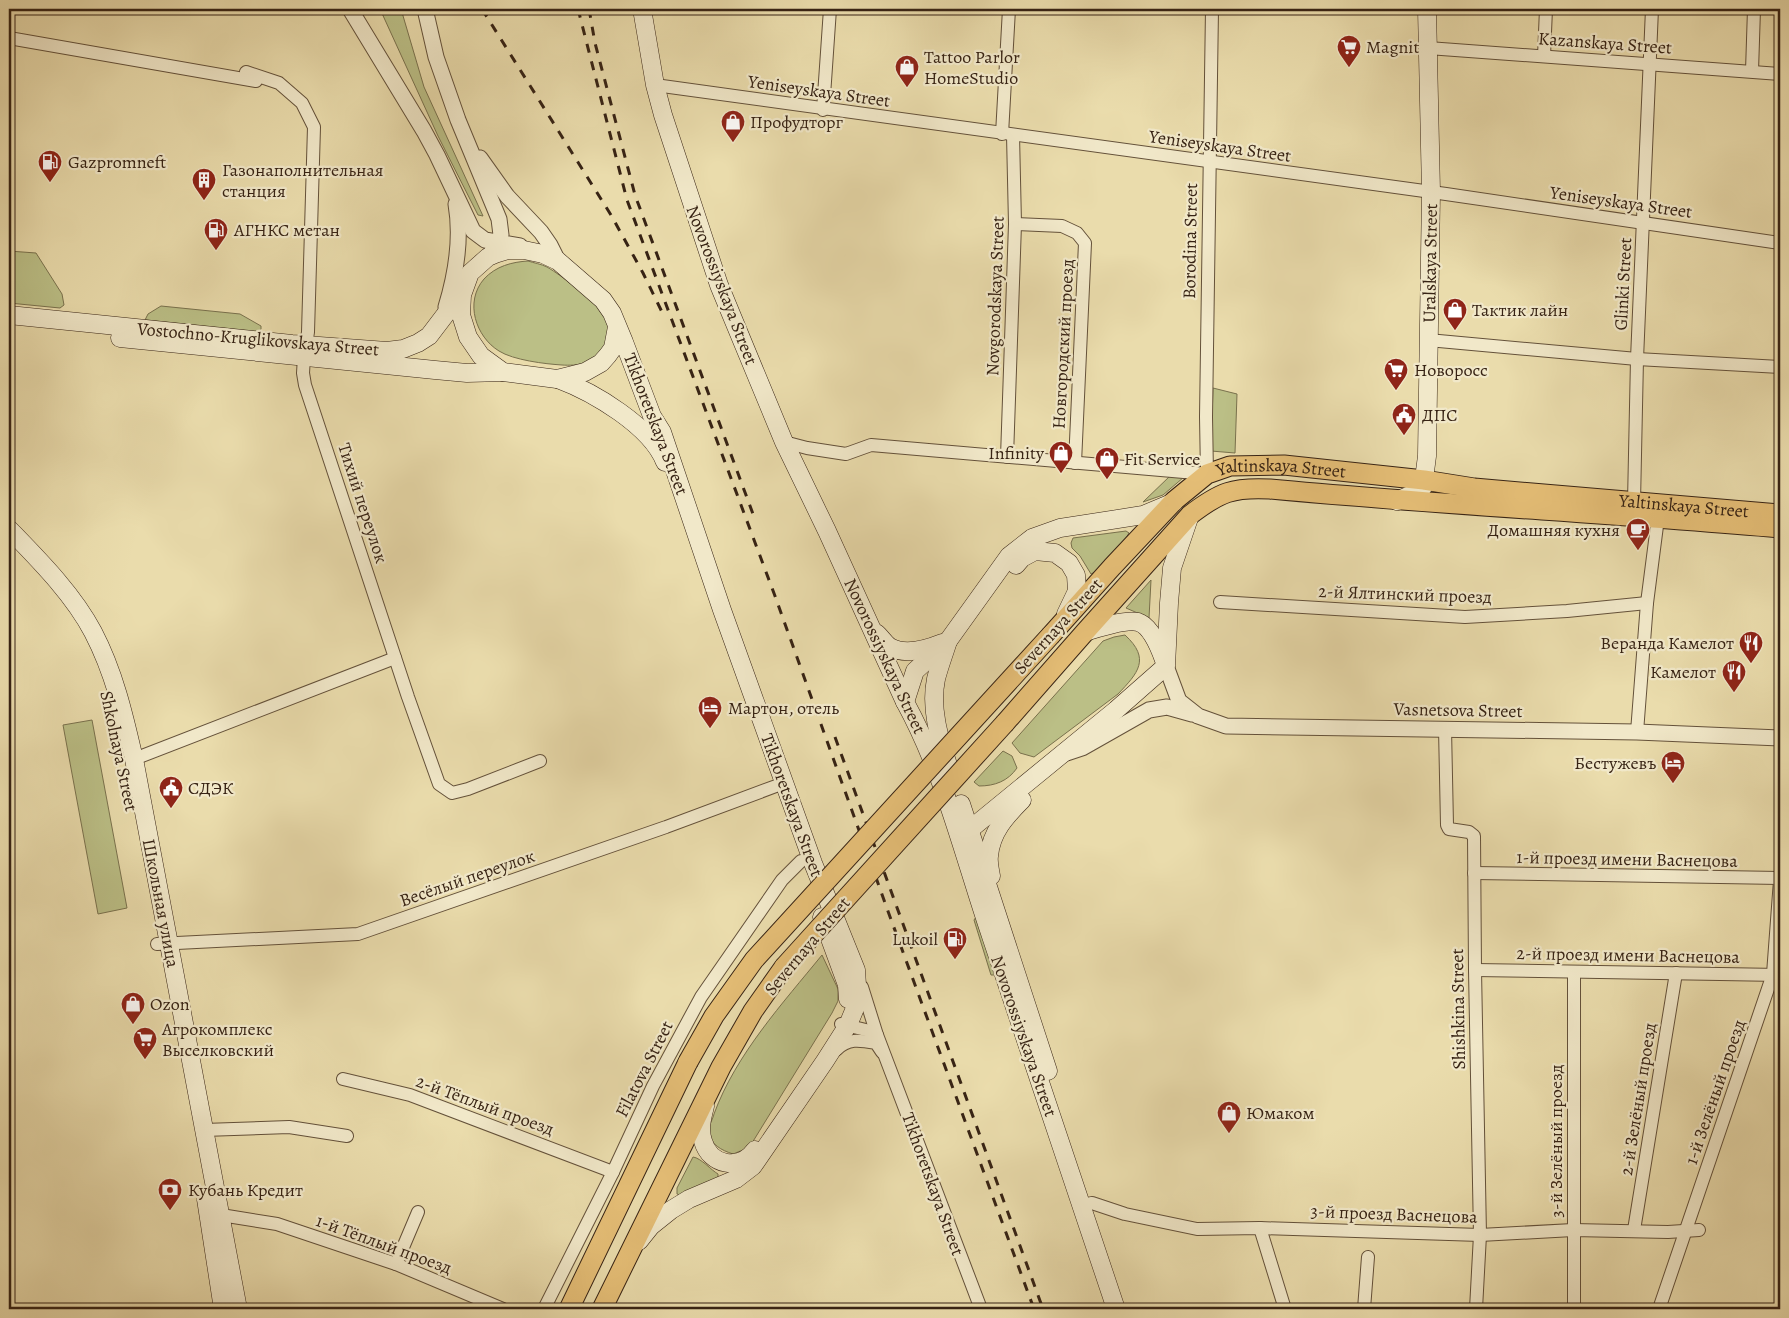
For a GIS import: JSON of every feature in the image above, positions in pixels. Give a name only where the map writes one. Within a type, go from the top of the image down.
[{"type":"main road","name":"Novorossiyskaya Street","points":[[642,9],[655,85],[719,285],[784,442],[905,702],[919,728],[991,898],[1087,1204],[1116,1309]]},
{"type":"main road","name":"Uralskaya Street","points":[[1424,480],[1431,192],[1427,9]]},
{"type":"main road","points":[[493,250],[524,250],[551,257],[603,300],[612,313],[617,327],[612,348],[601,363],[585,372],[557,379],[503,372],[481,356],[468,337],[464,327],[461,304],[462,295],[470,273],[493,250]]},
{"type":"main road","name":"Vostochno-Kruglikovskaya Street","points":[[9,326],[305,351],[387,351],[403,349],[429,336],[442,319],[470,273]]},
{"type":"main road","name":"Vostochno-Kruglikovskaya Street","points":[[9,315],[467,373],[503,372]]},
{"type":"main road","name":"Tikhoretskaya Street","points":[[617,327],[652,416],[662,432],[722,610],[852,978]]},
{"type":"main road","name":"Tikhoretskaya Street","points":[[557,379],[578,387],[632,421],[663,455],[801,861],[832,944],[852,978]]},
{"type":"main road","name":"Yaltinskaya Street","points":[[1207,474],[1230,466],[1284,465],[1424,480],[1474,488],[1780,514]]},
{"type":"main road","name":"Severnaya Street","points":[[568,1309],[688,1062],[714,1016],[754,960],[1174,501],[1207,474]]},
{"type":"main road","points":[[1396,501],[1423,488],[1424,480]]},
{"type":"main road","name":"Yaltinskaya Street","points":[[1231,490],[1249,488],[1270,489],[1396,501],[1780,528]]},
{"type":"main road","name":"Severnaya Street","points":[[602,1309],[721,1067],[753,1011],[784,967],[1190,515],[1206,503],[1231,490]]},
{"type":"main road","name":"Severnaya Street","points":[[905,702],[915,672],[948,642],[1009,556],[1032,538],[1060,528],[1142,514],[1174,501]]},
{"type":"main road","points":[[965,834],[1064,754],[1166,666],[1172,568],[1190,515]]},
{"type":"main road","name":"Школьная улица","points":[[9,529],[66,593],[93,630],[113,677],[134,759],[163,944],[204,1130],[238,1309]]},
{"type":"main road","name":"Shkolnaya Street","points":[[9,545],[71,617],[99,668],[113,712],[163,944],[209,1214],[223,1309]]},
{"type":"main road","points":[[970,612],[1022,558],[1035,552],[1055,553],[1069,563],[1076,575],[1077,591],[1062,623]]},
{"type":"main road","name":"Severnaya Street","points":[[1085,632],[1106,626],[1138,622],[1146,627],[1161,652],[1166,666]]},
{"type":"main road","points":[[870,625],[889,647],[897,650],[913,651],[948,642]]},
{"type":"main road","name":"Severnaya Street","points":[[948,642],[936,681],[934,706],[937,730],[950,774]]},
{"type":"main road","name":"Novorossiyskaya Street","points":[[950,774],[1017,1018],[1127,1309]]},
{"type":"main road","points":[[991,898],[989,857],[992,841],[998,828],[1025,798],[1036,776]]},
{"type":"main road","points":[[710,1089],[700,1125],[703,1143],[712,1156],[724,1164],[738,1163],[752,1155],[858,1005],[852,978]]},
{"type":"main road","points":[[629,1253],[651,1226],[671,1210],[689,1199],[736,1179],[753,1166],[825,1061],[843,1025],[852,978]]},
{"type":"street","points":[[350,9],[424,131],[473,231],[485,240],[493,250],[501,235],[499,218],[466,138],[436,57],[425,9]]},
{"type":"street","points":[[823,110],[830,9]]},
{"type":"street","name":"Novgorodskaya Street","points":[[1007,457],[1015,224],[1007,135],[1009,9]]},
{"type":"street","name":"Borodina Street","points":[[1207,474],[1206,417],[1212,9]]},
{"type":"street","points":[[1544,56],[1546,9]]},
{"type":"street","name":"Glinki Street","points":[[1634,502],[1637,359],[1652,9]]},
{"type":"street","points":[[1752,71],[1754,9]]},
{"type":"street","points":[[9,38],[245,80],[279,83]]},
{"type":"street","name":"Kazanskaya Street","points":[[1428,48],[1780,74]]},
{"type":"street","points":[[246,72],[279,83]]},
{"type":"street","name":"Тихий переулок","points":[[279,83],[302,103],[314,127],[303,373],[305,385],[395,658],[440,784],[452,793],[468,789],[540,761]]},
{"type":"street","name":"Yeniseyskaya Street","points":[[655,85],[823,110],[1431,192],[1780,242]]},
{"type":"street","points":[[466,138],[507,196],[541,232],[550,245],[551,257]]},
{"type":"street","points":[[453,191],[470,273]]},
{"type":"street","points":[[442,319],[452,285],[457,258],[458,226],[456,208]]},
{"type":"street","name":"Новгородский проезд","points":[[1015,224],[1062,226],[1077,233],[1085,243],[1075,463]]},
{"type":"street","points":[[1428,340],[1637,359],[1780,367]]},
{"type":"street","name":"Yaltinskaya Street","points":[[784,442],[807,448],[846,454],[870,445],[1207,474]]},
{"type":"street","points":[[1637,732],[1647,603],[1658,518]]},
{"type":"street","name":"2-й Ялтинский проезд","points":[[1220,602],[1465,618],[1567,612],[1647,603]]},
{"type":"street","points":[[134,759],[395,658]]},
{"type":"street","name":"Vasnetsova Street","points":[[1166,666],[1179,701],[1198,716],[1226,726],[1637,732],[1780,738]]},
{"type":"street","points":[[1064,754],[1082,748],[1149,710],[1167,707],[1198,716]]},
{"type":"street","name":"Shishkina Street","points":[[1445,728],[1447,825],[1449,829],[1469,832],[1474,836],[1480,1234],[1476,1309]]},
{"type":"street","name":"Весёлый переулок","points":[[163,944],[358,934],[666,827],[776,786]]},
{"type":"street","name":"Filatova Street","points":[[544,1309],[613,1172],[653,1086],[701,997],[782,880],[801,861]]},
{"type":"street","name":"1-й проезд имени Васнецова","points":[[1474,874],[1780,879]]},
{"type":"street","name":"1-й Зелёный проезд","points":[[1659,1309],[1777,974],[1780,879]]},
{"type":"street","name":"2-й проезд имени Васнецова","points":[[1475,970],[1777,974]]},
{"type":"street","name":"3-й Зелёный проезд","points":[[1574,972],[1574,1309]]},
{"type":"street","name":"2-й Зелёный проезд","points":[[1634,1230],[1676,972]]},
{"type":"street","name":"Tikhoretskaya Street","points":[[852,978],[876,1039],[889,1065],[943,1213],[981,1309]]},
{"type":"street","points":[[858,1005],[876,1039]]},
{"type":"street","points":[[843,1025],[876,1039]]},
{"type":"street","points":[[825,1061],[843,1043],[855,1040],[876,1039]]},
{"type":"street","name":"2-й Тёплый проезд","points":[[343,1079],[410,1096],[613,1172]]},
{"type":"street","points":[[204,1130],[289,1127],[347,1136]]},
{"type":"street","name":"3-й проезд Васнецова","points":[[1087,1204],[1197,1229],[1260,1228],[1480,1234],[1574,1230],[1685,1232],[1699,1230]]},
{"type":"street","points":[[396,1264],[418,1212]]},
{"type":"street","name":"1-й Тёплый проезд","points":[[221,1215],[276,1224],[396,1264],[503,1309]]},
{"type":"street","points":[[1260,1228],[1285,1309]]},
{"type":"street","points":[[1364,1309],[1368,1257]]},
{"type":"green space","points":[[380,9],[401,9],[424,87],[483,216],[478,215],[438,136]]},
{"type":"green space","points":[[9,251],[36,253],[62,294],[64,305],[60,308],[9,303]]},
{"type":"green space","points":[[528,261],[547,267],[561,276],[603,313],[609,323],[610,331],[602,350],[594,358],[584,363],[573,365],[529,361],[512,357],[499,351],[484,337],[475,318],[475,298],[478,288],[484,279],[499,268],[516,262]]},
{"type":"green space","points":[[161,306],[240,314],[261,326],[261,329],[259,332],[145,320],[148,314]]},
{"type":"green space","points":[[1213,388],[1237,394],[1235,453],[1211,451]]},
{"type":"green space","points":[[1170,476],[1184,477],[1163,495],[1143,502]]},
{"type":"green space","points":[[1126,531],[1129,533],[1126,538],[1097,571],[1091,574],[1080,556],[1072,548],[1073,538]]},
{"type":"green space","points":[[1151,580],[1149,618],[1126,608]]},
{"type":"green space","points":[[1125,635],[1138,651],[1139,666],[1118,694],[1034,757],[1020,753],[1012,743],[1103,641]]},
{"type":"green space","points":[[92,720],[127,908],[98,914],[63,725]]},
{"type":"green space","points":[[1003,751],[1012,756],[1017,768],[1013,773],[1001,782],[990,785],[979,786],[974,782]]},
{"type":"green space","points":[[978,914],[998,975],[991,975],[974,920]]},
{"type":"green space","points":[[822,955],[838,989],[838,1001],[832,1013],[752,1143],[743,1150],[733,1154],[724,1151],[714,1144],[709,1130],[723,1092],[762,1030]]},
{"type":"green space","points":[[693,1157],[718,1174],[718,1178],[680,1195],[677,1194],[677,1188]]},
{"type":"railway","points":[[482,9],[611,215],[662,312]]},
{"type":"railway","points":[[578,9],[627,200],[775,596],[1034,1309]]},
{"type":"railway","points":[[589,9],[595,43],[635,195],[753,514]]},
{"type":"railway","points":[[835,737],[1043,1309]]},
{"type":"place","name":"Magnit","points":[[1349,68]]},
{"type":"place","name":"Tattoo Parlor HomeStudio","points":[[907,88]]},
{"type":"place","name":"Профудторг","points":[[733,143]]},
{"type":"place","name":"Gazpromneft","points":[[50,183]]},
{"type":"place","name":"Газонаполнительная станция","points":[[204,201]]},
{"type":"place","name":"АГНКС метан","points":[[216,251]]},
{"type":"place","name":"Тактик лайн","points":[[1455,331]]},
{"type":"place","name":"Новоросс","points":[[1396,391]]},
{"type":"place","name":"ДПС","points":[[1404,436]]},
{"type":"place","name":"Infinity","points":[[1061,474]]},
{"type":"place","name":"Fit Service","points":[[1107,480]]},
{"type":"place","name":"Домашняя кухня","points":[[1638,551]]},
{"type":"place","name":"Веранда Камелот","points":[[1751,664]]},
{"type":"place","name":"Камелот","points":[[1734,693]]},
{"type":"place","name":"Мартон, отель","points":[[710,729]]},
{"type":"place","name":"Бестужевъ","points":[[1673,784]]},
{"type":"place","name":"СДЭК","points":[[171,809]]},
{"type":"place","name":"Lukoil","points":[[955,960]]},
{"type":"place","name":"Ozon","points":[[133,1025]]},
{"type":"place","name":"Агрокомплекс Выселковский","points":[[145,1060]]},
{"type":"place","name":"Юмаком","points":[[1229,1134]]},
{"type":"place","name":"Кубань Кредит","points":[[170,1211]]}]
